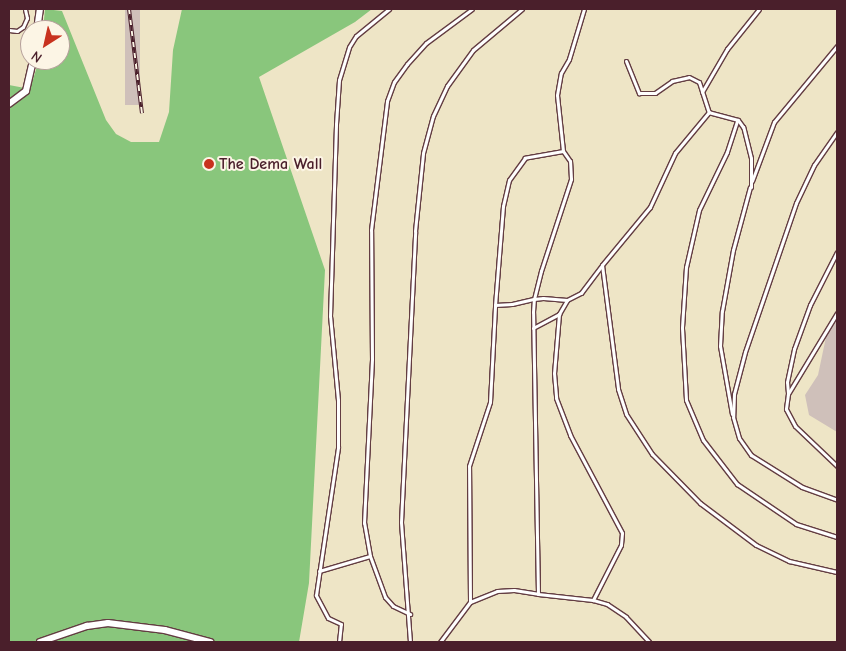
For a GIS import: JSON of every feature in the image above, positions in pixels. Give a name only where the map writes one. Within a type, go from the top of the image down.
[{"type":"street","points":[[9,104],[26,91],[31,70]]},
{"type":"street","points":[[40,642],[87,626],[108,623],[156,628],[210,642]]},
{"type":"lane","points":[[9,30],[17,31],[23,27],[27,18],[25,9]]},
{"type":"lane","points":[[339,642],[340,624],[328,618],[316,595],[338,448],[338,400],[330,316],[332,197],[339,80],[356,36],[389,9]]},
{"type":"lane","points":[[410,614],[394,606],[385,597],[370,556],[364,523],[372,359],[371,230],[383,123],[394,82],[426,43],[472,9]]},
{"type":"lane","points":[[410,642],[410,614],[401,522],[415,231],[423,153],[433,116],[447,86],[473,50],[522,9]]},
{"type":"lane","points":[[538,594],[534,298],[571,178],[570,161],[563,150],[557,95],[561,73],[572,51],[584,9]]},
{"type":"lane","points":[[702,92],[727,49],[759,9]]},
{"type":"lane","points":[[837,46],[774,122],[750,187],[733,250],[722,311],[720,346],[733,416],[740,438],[751,455],[802,487],[837,500]]},
{"type":"lane","points":[[626,61],[639,93],[655,93],[672,81],[689,77],[699,82],[709,112]]},
{"type":"lane","points":[[495,305],[534,298],[567,300],[581,293],[650,207],[675,153],[709,112]]},
{"type":"lane","points":[[709,112],[738,120],[749,141],[750,187]]},
{"type":"lane","points":[[738,120],[727,152],[699,210],[686,267],[682,328],[686,400],[703,440],[737,484],[796,524],[837,537]]},
{"type":"lane","points":[[733,416],[734,394],[745,352],[796,203],[814,165],[837,132]]},
{"type":"lane","points":[[470,602],[469,466],[490,402],[503,206],[509,180],[525,158],[563,150]]},
{"type":"lane","points":[[837,252],[810,305],[794,349],[787,382],[786,409],[795,426],[837,466]]},
{"type":"lane","points":[[602,265],[618,389],[626,414],[652,454],[677,484],[756,545],[789,561],[837,572]]},
{"type":"lane","points":[[567,300],[559,314],[554,373],[556,398],[570,435],[622,533],[620,545],[593,600]]},
{"type":"lane","points":[[788,394],[837,313]]},
{"type":"lane","points":[[533,328],[559,314]]},
{"type":"lane","points":[[319,571],[370,556]]},
{"type":"lane","points":[[440,642],[470,602],[497,592],[514,590],[593,600],[607,604],[626,617],[649,642]]},
{"type":"shaded area","points":[[125,9],[140,9],[140,105],[125,105]]},
{"type":"shaded area","points":[[837,320],[837,432],[809,415],[805,395],[818,375],[826,337]]},
{"type":"green space","points":[[45,9],[62,11],[66,20],[44,20]]},
{"type":"green space","points":[[182,9],[372,9],[355,22],[259,77],[325,270],[309,583],[299,642],[9,642],[9,85],[30,89],[36,70],[70,70],[70,31],[106,120],[116,134],[131,142],[159,142],[169,112],[173,50]]},
{"type":"railway","points":[[129,9],[142,113]]},
{"type":"place","name":"The Dema Wall","points":[[209,164]]}]
